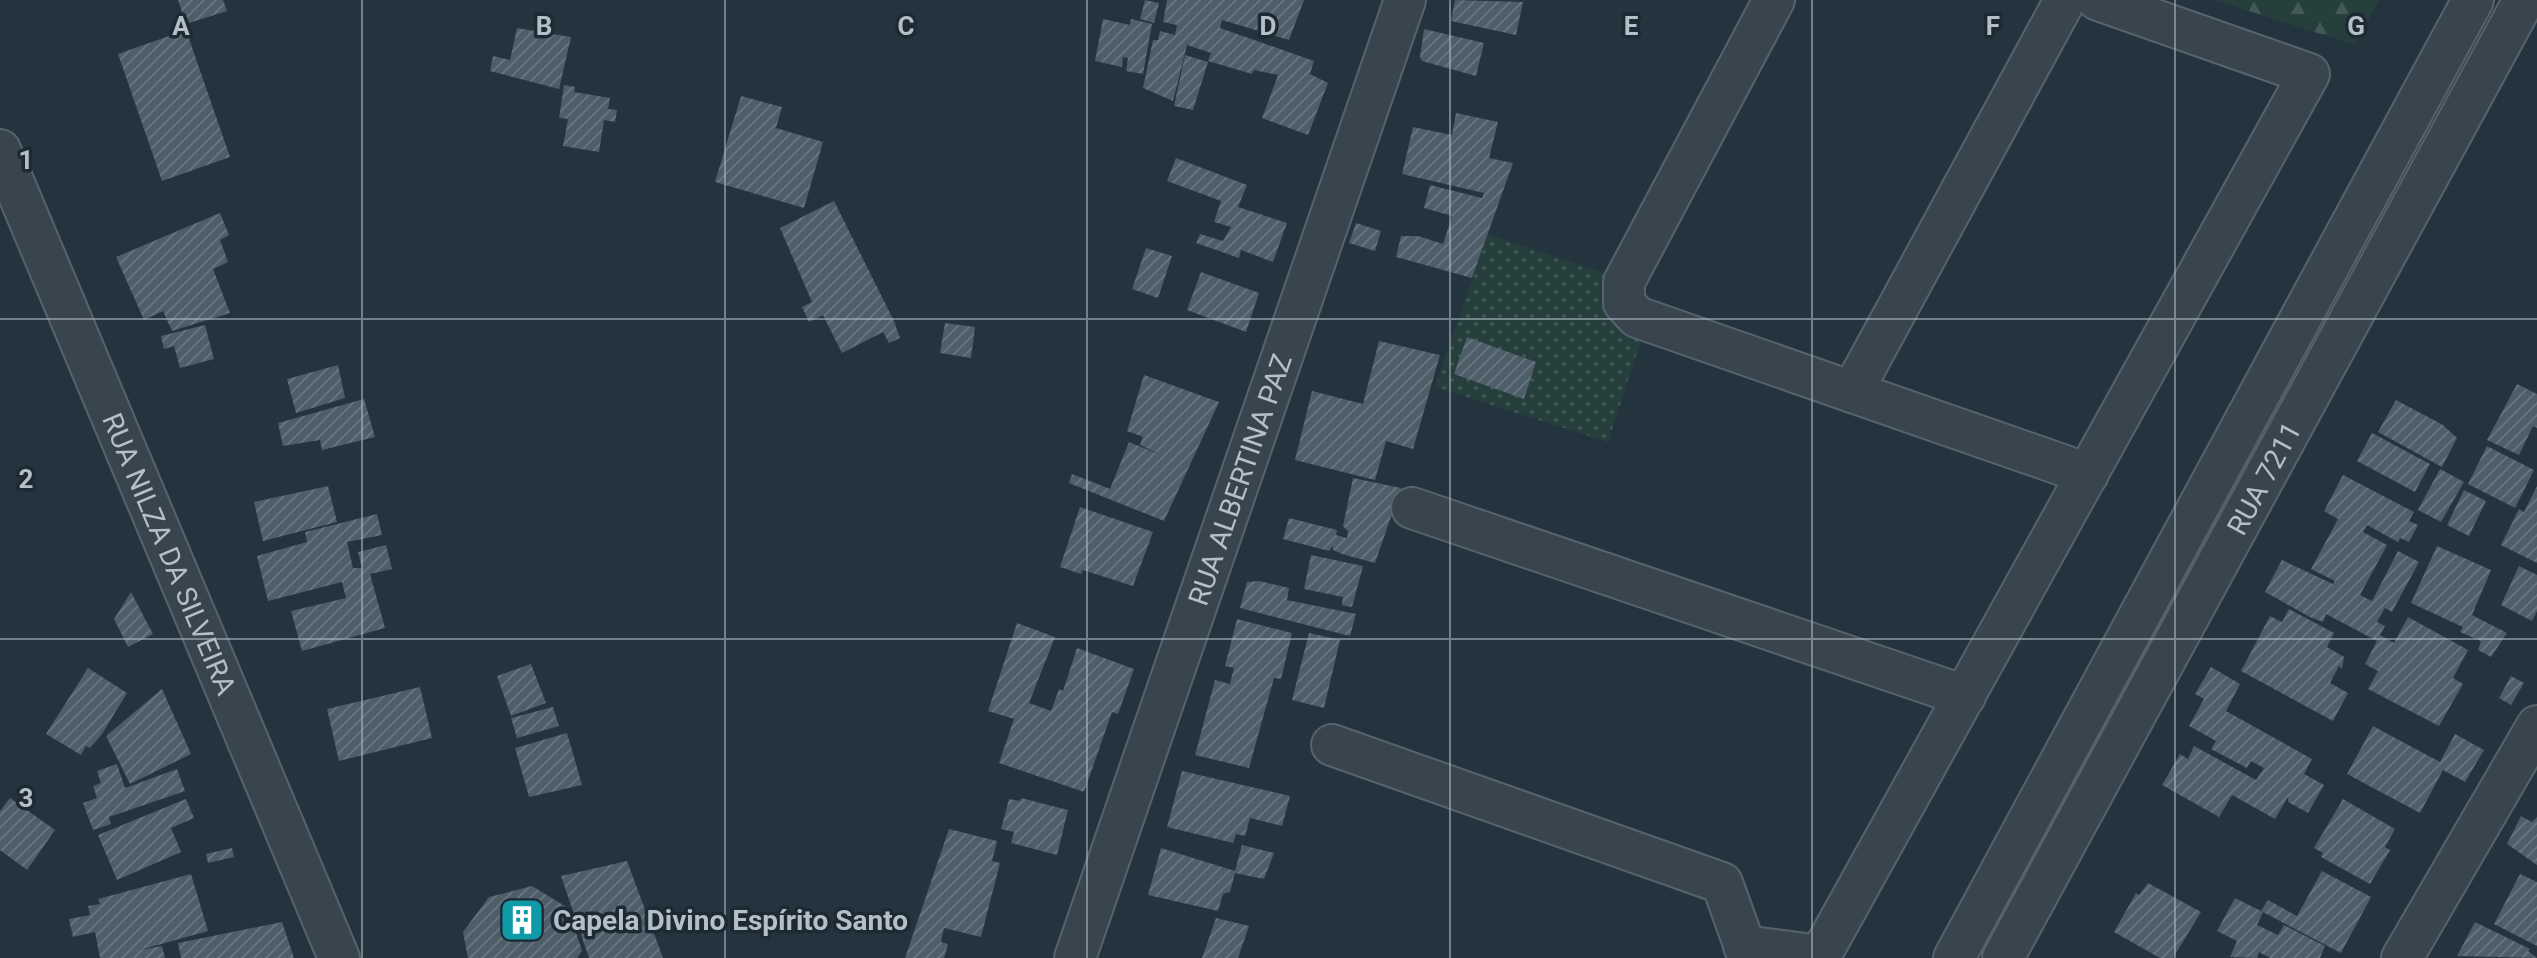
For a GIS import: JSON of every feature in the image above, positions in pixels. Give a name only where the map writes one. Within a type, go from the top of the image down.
[{"type":"street","name":"RUA ALBERTINA PAZ","points":[[1075,958],[1405,0]]},
{"type":"street","points":[[1774,0],[1624,282],[1624,303],[1637,317],[2088,474]]},
{"type":"street","points":[[1852,392],[2065,0]]},
{"type":"street","points":[[1332,745],[1722,883],[1746,952],[1820,957],[2309,74],[2098,0]]},
{"type":"street","points":[[1954,958],[2473,0]]},
{"type":"street","name":"RUA 7211","points":[[2003,958],[2524,0]]},
{"type":"street","name":"RUA NILZA DA SILVEIRA","points":[[0,150],[339,958]]},
{"type":"street","points":[[1412,508],[1965,696]]},
{"type":"street","points":[[2402,958],[2537,726]]},
{"type":"green space","points":[[2215,0],[2379,0],[2355,45]]},
{"type":"green space","points":[[1488,234],[1605,273],[1605,296],[1610,314],[1622,329],[1641,341],[1608,442],[1435,387]]},
{"type":"building","points":[[178,0],[223,0],[227,11],[186,24]]},
{"type":"building","points":[[1145,0],[1159,3],[1154,23],[1140,19]]},
{"type":"building","points":[[1167,0],[1304,0],[1289,40],[1222,20],[1220,28],[1314,61],[1310,74],[1328,83],[1308,135],[1262,118],[1278,75],[1254,70],[1252,74],[1208,61],[1211,53],[1187,45],[1173,101],[1143,88],[1153,40],[1158,40],[1160,31],[1175,35],[1177,25],[1163,22]]},
{"type":"building","points":[[1455,0],[1523,2],[1516,35],[1451,21]]},
{"type":"building","points":[[1103,19],[1130,25],[1131,19],[1152,24],[1143,74],[1126,71],[1128,58],[1123,57],[1122,67],[1095,61]]},
{"type":"building","points":[[517,28],[571,37],[559,89],[490,71],[493,56],[510,60]]},
{"type":"building","points":[[1424,29],[1484,43],[1476,76],[1422,61]]},
{"type":"building","points":[[186,30],[230,157],[162,181],[118,54]]},
{"type":"building","points":[[1185,55],[1208,62],[1193,110],[1174,106]]},
{"type":"building","points":[[564,85],[575,87],[574,92],[610,98],[608,109],[617,110],[615,122],[604,120],[599,152],[563,146],[568,119],[559,118]]},
{"type":"building","points":[[741,96],[782,107],[776,128],[823,142],[804,208],[715,182]]},
{"type":"building","points":[[1456,113],[1498,122],[1489,158],[1513,163],[1472,278],[1396,257],[1401,236],[1418,236],[1443,244],[1452,216],[1424,208],[1430,185],[1482,198],[1484,193],[1402,174],[1413,127],[1452,135]]},
{"type":"building","points":[[1176,158],[1247,185],[1238,207],[1287,223],[1273,262],[1241,250],[1239,258],[1196,243],[1200,234],[1223,241],[1231,227],[1214,222],[1221,201],[1167,181]]},
{"type":"building","points":[[834,201],[894,321],[900,338],[889,343],[883,332],[842,353],[823,315],[809,322],[802,307],[812,302],[780,228]]},
{"type":"building","points":[[220,213],[229,235],[220,240],[228,262],[213,269],[230,313],[172,331],[163,311],[144,320],[116,257]]},
{"type":"building","points":[[1356,223],[1381,231],[1375,251],[1349,243]]},
{"type":"building","points":[[1146,248],[1172,256],[1158,298],[1132,289]]},
{"type":"building","points":[[1201,272],[1259,293],[1246,332],[1187,310]]},
{"type":"building","points":[[945,323],[975,327],[971,358],[940,353]]},
{"type":"building","points":[[205,325],[214,359],[180,368],[174,346],[164,349],[161,336]]},
{"type":"building","points":[[1467,337],[1536,362],[1524,399],[1454,374]]},
{"type":"building","points":[[1379,341],[1440,355],[1413,449],[1386,441],[1375,480],[1295,460],[1312,391],[1363,404]]},
{"type":"building","points":[[338,365],[345,398],[296,413],[287,379]]},
{"type":"building","points":[[1144,375],[1219,402],[1164,521],[1069,483],[1072,474],[1110,489],[1129,442],[1161,455],[1140,445],[1143,437],[1127,431]]},
{"type":"building","points":[[2517,384],[2537,394],[2537,428],[2533,426],[2519,455],[2487,440]]},
{"type":"building","points":[[364,399],[375,437],[322,450],[320,440],[283,446],[278,423]]},
{"type":"building","points":[[2396,400],[2443,425],[2457,438],[2442,467],[2378,432]]},
{"type":"building","points":[[2372,433],[2430,464],[2415,492],[2357,461]]},
{"type":"building","points":[[2487,446],[2534,470],[2515,508],[2468,484]]},
{"type":"building","points":[[2440,469],[2464,482],[2441,522],[2418,510]]},
{"type":"building","points":[[2343,475],[2414,512],[2409,521],[2418,525],[2409,542],[2400,538],[2398,542],[2367,525],[2363,532],[2387,545],[2360,595],[2372,601],[2398,551],[2419,562],[2392,612],[2385,608],[2377,622],[2385,626],[2380,635],[2394,643],[2408,617],[2468,650],[2453,678],[2463,684],[2439,726],[2368,689],[2378,671],[2365,664],[2377,641],[2326,614],[2323,622],[2310,617],[2265,592],[2282,560],[2333,584],[2335,581],[2311,569],[2338,519],[2324,511]]},
{"type":"building","points":[[1353,478],[1401,488],[1375,563],[1342,554],[1333,550],[1333,546],[1329,551],[1283,539],[1289,518],[1337,530],[1336,535],[1347,538],[1348,531],[1343,526]]},
{"type":"building","points":[[328,486],[337,522],[263,541],[254,502]]},
{"type":"building","points":[[2537,486],[2537,563],[2501,545],[2519,509],[2524,512]]},
{"type":"building","points":[[2464,490],[2486,501],[2469,536],[2447,525]]},
{"type":"building","points":[[1080,507],[1153,532],[1133,586],[1083,570],[1081,574],[1060,567]]},
{"type":"building","points":[[377,514],[382,535],[347,542],[353,568],[362,568],[358,552],[386,545],[392,569],[370,574],[385,628],[302,651],[291,611],[346,598],[342,582],[268,601],[257,556],[307,542],[305,532]]},
{"type":"building","points":[[2437,546],[2491,570],[2472,615],[2507,633],[2491,657],[2478,650],[2481,641],[2460,632],[2463,627],[2411,603]]},
{"type":"building","points":[[1311,555],[1363,566],[1352,607],[1342,605],[1343,597],[1304,589]]},
{"type":"building","points":[[2519,566],[2537,575],[2537,611],[2532,621],[2501,605]]},
{"type":"building","points":[[1259,581],[1289,588],[1287,600],[1356,614],[1350,636],[1240,608],[1247,582]]},
{"type":"building","points":[[131,592],[153,634],[128,647],[114,619]]},
{"type":"building","points":[[2289,609],[2334,633],[2327,647],[2344,657],[2342,669],[2339,666],[2330,683],[2348,693],[2333,721],[2241,671],[2270,616],[2282,622]]},
{"type":"building","points":[[1237,619],[1292,633],[1281,679],[1274,678],[1249,768],[1195,755],[1215,680],[1230,684],[1234,668],[1225,666]]},
{"type":"building","points":[[1017,623],[1055,637],[1029,703],[1051,711],[1059,689],[1063,691],[1077,648],[1134,669],[1118,714],[1112,712],[1084,792],[999,763],[1014,719],[988,711]]},
{"type":"building","points":[[1309,633],[1340,640],[1324,708],[1292,700]]},
{"type":"building","points":[[531,664],[546,703],[511,716],[497,676]]},
{"type":"building","points":[[2211,667],[2240,684],[2226,711],[2312,759],[2304,774],[2324,785],[2308,813],[2288,802],[2288,797],[2275,819],[2232,795],[2219,817],[2162,785],[2180,754],[2188,759],[2194,746],[2256,780],[2264,768],[2251,761],[2247,768],[2211,749],[2216,741],[2189,726],[2204,699],[2195,694]]},
{"type":"building","points":[[88,668],[127,693],[102,734],[90,748],[86,746],[81,755],[46,734]]},
{"type":"building","points":[[2511,676],[2524,683],[2511,705],[2499,698]]},
{"type":"building","points":[[420,687],[432,738],[339,761],[327,709]]},
{"type":"building","points":[[162,689],[191,754],[130,784],[106,736]]},
{"type":"building","points":[[553,707],[559,726],[517,738],[511,718]]},
{"type":"building","points":[[2373,726],[2440,762],[2455,734],[2484,750],[2465,782],[2443,770],[2420,813],[2347,774]]},
{"type":"building","points":[[567,733],[582,785],[529,797],[515,748]]},
{"type":"building","points":[[117,764],[125,788],[177,769],[185,791],[109,817],[111,824],[93,830],[83,803],[97,798],[93,786],[101,783],[97,771]]},
{"type":"building","points":[[1182,771],[1290,796],[1282,826],[1250,818],[1245,836],[1236,834],[1233,843],[1167,827]]},
{"type":"building","points":[[10,798],[55,830],[27,870],[0,850],[0,811]]},
{"type":"building","points":[[1021,798],[1068,810],[1057,855],[1011,843],[1014,832],[1001,829],[1009,799],[1020,801]]},
{"type":"building","points":[[186,799],[194,818],[171,828],[181,852],[117,880],[98,835]]},
{"type":"building","points":[[2343,799],[2395,829],[2385,847],[2390,850],[2370,884],[2321,857],[2323,853],[2314,848]]},
{"type":"building","points":[[2521,816],[2532,822],[2537,817],[2537,865],[2507,844]]},
{"type":"building","points":[[949,829],[997,841],[992,861],[1000,863],[981,937],[944,928],[941,942],[948,944],[944,958],[905,958]]},
{"type":"building","points":[[1242,845],[1274,853],[1264,879],[1235,873],[1230,892],[1223,894],[1218,911],[1148,895],[1161,848],[1235,871]]},
{"type":"building","points":[[232,848],[234,857],[208,863],[206,854]]},
{"type":"building","points":[[627,861],[663,958],[589,958],[561,876]]},
{"type":"building","points":[[2322,871],[2371,897],[2341,953],[2261,911],[2268,900],[2297,916]]},
{"type":"building","points":[[191,874],[208,931],[140,950],[162,946],[165,958],[100,958],[95,932],[73,937],[69,919],[90,915],[88,906],[100,904],[98,899]]},
{"type":"building","points":[[2520,874],[2537,882],[2537,946],[2494,924]]},
{"type":"building","points":[[2148,883],[2201,912],[2173,958],[2160,958],[2114,932],[2136,893],[2139,895]]},
{"type":"building","name":"Capela Divino Espírito Santo","points":[[532,886],[568,908],[582,951],[577,958],[468,958],[463,932],[489,897]]},
{"type":"building","points":[[2235,898],[2263,912],[2257,925],[2278,935],[2284,925],[2325,946],[2320,958],[2270,958],[2259,952],[2257,958],[2230,957],[2237,941],[2217,931]]},
{"type":"building","points":[[1216,918],[1249,926],[1238,958],[1202,958]]},
{"type":"building","points":[[282,922],[294,958],[181,958],[178,943]]},
{"type":"building","points":[[2475,922],[2530,949],[2528,951],[2537,958],[2457,956]]},
{"type":"place","name":"Capela Divino Espírito Santo","points":[[522,920]]}]
